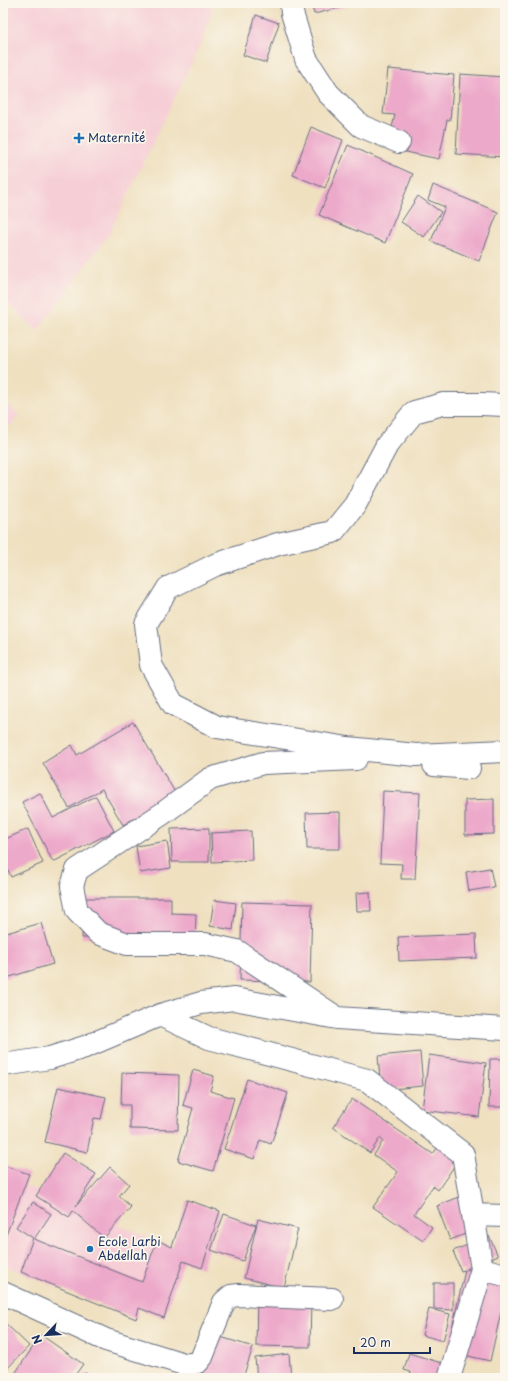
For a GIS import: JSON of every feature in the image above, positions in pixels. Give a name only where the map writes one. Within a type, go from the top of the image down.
[{"type":"street","points":[[291,3],[292,13],[306,59],[328,93],[362,126],[399,142]]},
{"type":"street","points":[[505,405],[443,404],[414,412],[387,445],[355,505],[333,532],[278,544],[215,565],[168,588],[146,624],[151,665],[173,704],[217,727],[348,748],[416,755],[505,751]]},
{"type":"street","points":[[337,1018],[237,951],[205,944],[127,944],[98,933],[77,911],[72,886],[77,870],[162,814],[210,779],[262,763],[376,759],[469,768]]},
{"type":"street","points":[[3,1065],[50,1058],[85,1047],[160,1015],[201,1003],[234,999],[337,1018],[505,1030]]},
{"type":"street","points":[[160,1015],[209,1038],[367,1080],[463,1154],[482,1269],[449,1378]]},
{"type":"street","points":[[473,1215],[505,1216]]},
{"type":"street","points":[[482,1269],[505,1275]]},
{"type":"street","points":[[3,1293],[35,1309],[106,1340],[187,1365],[198,1362],[202,1357],[224,1302],[231,1296],[239,1295],[332,1299]]},
{"type":"shaded area","name":"Maternité","points":[[3,3],[214,3],[202,41],[109,234],[37,331],[3,298]]},
{"type":"shaded area","points":[[3,401],[19,415],[3,434]]},
{"type":"shaded area","name":"Ecole Larbi Abdellah","points":[[21,1184],[185,1253],[164,1318],[139,1308],[136,1319],[3,1265],[3,1246]]},
{"type":"building","points":[[311,3],[355,3],[355,4],[314,14]]},
{"type":"building","points":[[256,15],[279,23],[266,63],[243,55]]},
{"type":"building","points":[[388,69],[454,75],[450,120],[447,120],[439,159],[387,148],[395,115],[383,114]]},
{"type":"building","points":[[460,74],[505,77],[505,157],[456,154]]},
{"type":"building","points":[[311,127],[343,140],[325,188],[293,175]]},
{"type":"building","points":[[348,145],[413,174],[385,243],[319,215]]},
{"type":"building","points":[[433,185],[498,212],[479,261],[431,241],[445,207],[428,200]]},
{"type":"building","points":[[418,196],[441,212],[424,237],[401,222]]},
{"type":"building","points":[[133,722],[176,794],[123,825],[102,789],[69,808],[43,763],[72,745],[77,755]]},
{"type":"building","points":[[383,791],[420,793],[415,879],[401,879],[402,864],[380,863]]},
{"type":"building","points":[[40,793],[53,818],[96,796],[114,831],[53,862],[22,802]]},
{"type":"building","points":[[494,799],[494,834],[465,835],[465,800]]},
{"type":"building","points":[[340,812],[340,849],[307,849],[306,813]]},
{"type":"building","points":[[209,828],[209,862],[172,862],[171,829]]},
{"type":"building","points":[[28,829],[43,863],[11,877],[3,859],[3,840]]},
{"type":"building","points":[[251,831],[252,860],[212,862],[211,833]]},
{"type":"building","points":[[167,841],[171,868],[140,873],[136,846]]},
{"type":"building","points":[[490,868],[494,887],[469,891],[466,872]]},
{"type":"building","points":[[370,892],[371,911],[357,911],[356,893]]},
{"type":"building","points":[[83,898],[171,898],[171,913],[196,914],[195,950],[183,939],[82,938]]},
{"type":"building","points":[[214,900],[236,903],[233,930],[210,926]]},
{"type":"building","points":[[242,902],[312,904],[310,982],[240,980]]},
{"type":"building","points":[[41,923],[53,964],[3,979],[3,934]]},
{"type":"building","points":[[476,934],[477,958],[399,961],[398,937]]},
{"type":"building","points":[[420,1052],[423,1086],[381,1090],[378,1056]]},
{"type":"building","points":[[429,1055],[486,1063],[479,1117],[422,1110]]},
{"type":"building","points":[[490,1059],[505,1059],[505,1107],[489,1107]]},
{"type":"building","points":[[193,1070],[214,1076],[210,1091],[234,1098],[213,1171],[178,1161],[193,1108],[183,1105]]},
{"type":"building","points":[[122,1073],[179,1075],[178,1130],[130,1129],[130,1105],[121,1105]]},
{"type":"building","points":[[247,1079],[288,1093],[271,1144],[260,1140],[254,1159],[224,1149]]},
{"type":"building","points":[[58,1087],[106,1097],[101,1119],[94,1118],[87,1152],[45,1142]]},
{"type":"building","points":[[352,1099],[433,1154],[439,1145],[459,1159],[438,1190],[433,1186],[414,1214],[432,1227],[423,1241],[373,1207],[398,1172],[374,1155],[383,1141],[380,1138],[370,1153],[333,1127]]},
{"type":"building","points":[[63,1153],[96,1174],[76,1206],[110,1167],[129,1184],[119,1196],[131,1207],[104,1238],[73,1211],[69,1217],[36,1196]]},
{"type":"building","points":[[3,1165],[29,1174],[3,1243]]},
{"type":"building","points":[[469,1193],[483,1227],[450,1240],[437,1206]]},
{"type":"building","points":[[187,1200],[220,1211],[202,1268],[183,1261],[164,1318],[139,1308],[136,1319],[21,1272],[33,1238],[16,1227],[33,1202],[51,1214],[34,1239],[142,1282],[157,1240],[172,1247]]},
{"type":"building","points":[[224,1214],[256,1225],[243,1261],[211,1250]]},
{"type":"building","points":[[258,1219],[298,1229],[284,1288],[244,1278]]},
{"type":"building","points":[[489,1236],[498,1256],[466,1269],[505,1278],[505,1294],[490,1361],[447,1351],[465,1270],[461,1271],[453,1251]]},
{"type":"building","points":[[434,1283],[453,1283],[453,1310],[434,1309]]},
{"type":"building","points":[[257,1299],[311,1301],[310,1347],[256,1346]]},
{"type":"building","points":[[429,1309],[450,1314],[443,1341],[422,1335]]},
{"type":"building","points":[[3,1321],[29,1346],[3,1373]]},
{"type":"building","points":[[41,1335],[83,1364],[73,1378],[12,1378]]},
{"type":"building","points":[[214,1335],[253,1347],[243,1378],[201,1378]]},
{"type":"building","points":[[409,1353],[461,1369],[458,1378],[409,1378],[411,1372],[404,1370]]},
{"type":"building","points":[[289,1354],[291,1378],[257,1378],[255,1358]]},
{"type":"building","points":[[85,1373],[94,1378],[82,1378]]},
{"type":"place","name":"Maternité","points":[[79,138]]},
{"type":"place","name":"Ecole Larbi Abdellah","points":[[90,1249]]}]
